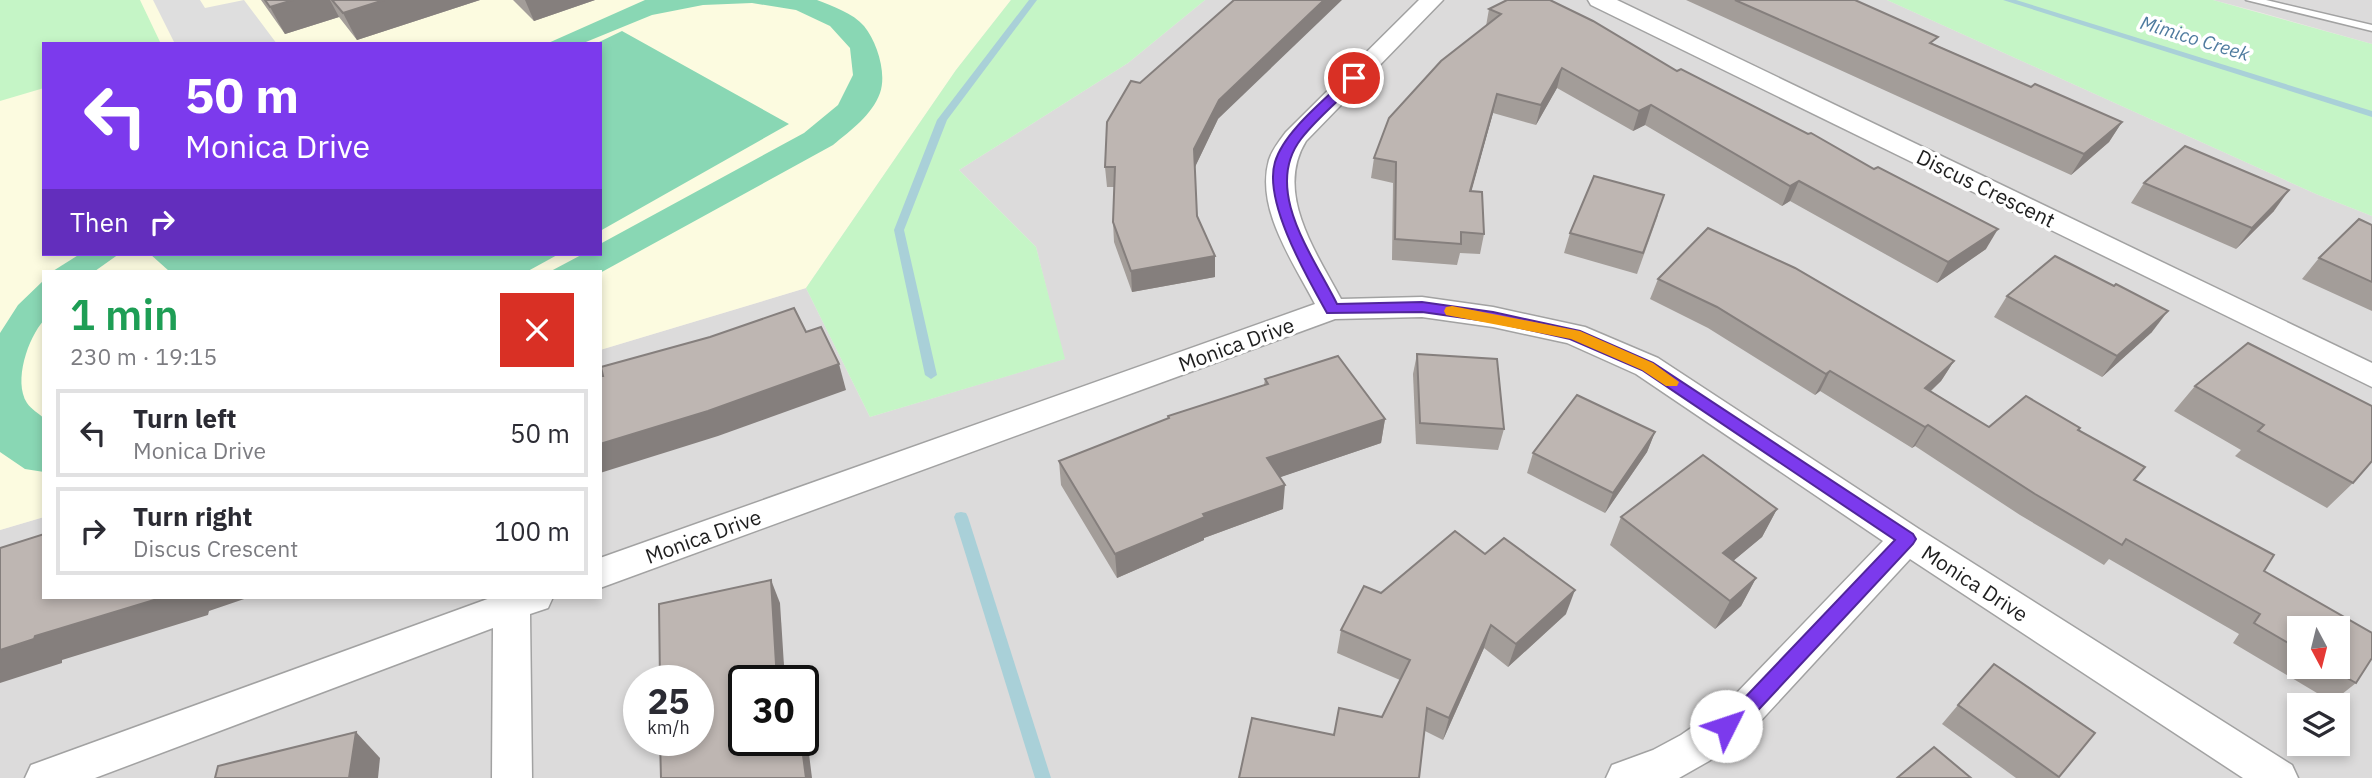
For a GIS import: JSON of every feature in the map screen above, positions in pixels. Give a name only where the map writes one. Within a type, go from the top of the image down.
[{"type":"street","points":[[1332,309],[1286,217],[1279,189],[1282,161],[1295,137],[1432,0]]},
{"type":"street","name":"Discus Crescent","points":[[1600,0],[2372,376]]},
{"type":"street","name":"Monica Drive","points":[[602,572],[1332,309],[1422,307],[1493,317],[1574,334],[1647,366],[1907,539],[2278,778]]},
{"type":"street","points":[[1626,778],[1664,765],[1695,748],[1741,715],[1907,539]]},
{"type":"street","points":[[45,778],[523,601],[512,778]]},
{"type":"lane","points":[[2252,0],[2372,28]]},
{"type":"shaded area","points":[[0,0],[1011,0],[956,70],[806,288],[602,349],[602,270],[42,270],[42,518],[0,530]]},
{"type":"shaded area","points":[[153,0],[200,0],[205,8],[244,0],[276,42],[174,42]]},
{"type":"shaded area","points":[[1205,0],[1887,0],[2316,194],[2372,216],[2372,778],[0,778],[0,530],[42,518],[42,599],[602,599],[602,349],[806,288],[870,417],[1064,359],[1036,247],[959,170],[1128,63]]},
{"type":"shaded area","points":[[2213,0],[2372,0],[2372,44],[2259,12]]},
{"type":"green space","points":[[0,0],[140,0],[160,42],[42,42],[42,89],[0,101]]},
{"type":"green space","points":[[645,0],[817,0],[842,10],[864,26],[877,49],[882,85],[876,101],[866,115],[833,145],[602,272],[553,270],[579,256],[602,256],[602,243],[804,133],[838,105],[853,75],[850,48],[830,26],[796,10],[752,3],[703,5],[652,15],[586,42],[550,42]]},
{"type":"green space","points":[[1011,0],[1205,0],[1128,63],[959,170],[1036,247],[1065,359],[870,417],[806,288],[956,70]]},
{"type":"green space","points":[[1887,0],[2213,0],[2372,44],[2372,216],[2316,194]]},
{"type":"green space","points":[[622,31],[789,124],[602,230],[602,42],[599,42]]},
{"type":"green space","points":[[77,256],[116,256],[96,270],[55,270]]},
{"type":"green space","points":[[152,256],[555,256],[530,270],[168,270]]},
{"type":"green space","points":[[42,282],[42,323],[24,360],[22,383],[27,403],[42,416],[42,472],[25,469],[0,452],[0,333],[18,305]]},
{"type":"building","points":[[265,0],[293,0],[270,7]]},
{"type":"building","points":[[332,0],[384,0],[343,13]]},
{"type":"building","points":[[1234,0],[1324,0],[1219,100],[1194,149],[1197,216],[1215,256],[1131,271],[1113,222],[1115,167],[1105,167],[1107,122],[1131,81],[1140,83]]},
{"type":"building","points":[[1507,0],[1550,0],[1593,21],[1677,71],[1681,69],[1808,134],[1811,133],[1874,169],[1878,167],[1998,229],[1948,262],[1799,181],[1790,186],[1651,105],[1639,111],[1562,68],[1541,105],[1497,94],[1470,191],[1482,192],[1484,234],[1461,232],[1461,244],[1395,239],[1396,162],[1374,158],[1389,118],[1441,61],[1501,14],[1489,9]]},
{"type":"building","points":[[1735,0],[1855,0],[1938,37],[1930,43],[2031,87],[2035,84],[2122,122],[2084,154]]},
{"type":"building","points":[[2185,146],[2289,190],[2252,228],[2144,183]]},
{"type":"building","points":[[1594,176],[1664,195],[1643,253],[1570,233]]},
{"type":"building","points":[[2359,219],[2372,225],[2372,282],[2319,258]]},
{"type":"building","points":[[1708,228],[1795,268],[1954,361],[1925,388],[1989,427],[2026,396],[2080,428],[2078,430],[2145,467],[2134,480],[2274,555],[2264,571],[2342,616],[2287,616],[2287,642],[2254,623],[2260,614],[2126,539],[2122,545],[2035,494],[1928,425],[1925,427],[1830,371],[1826,374],[1717,307],[1658,279]]},
{"type":"building","points":[[2055,256],[2168,311],[2117,356],[2007,296]]},
{"type":"building","points":[[794,308],[806,332],[821,327],[839,364],[708,411],[602,443],[602,367],[710,337]]},
{"type":"building","points":[[2248,343],[2372,406],[2372,461],[2353,483],[2258,431],[2264,425],[2195,386]]},
{"type":"building","points":[[1417,354],[1497,359],[1504,429],[1420,423]]},
{"type":"building","points":[[1338,356],[1385,419],[1267,458],[1285,485],[1203,514],[1205,517],[1115,554],[1059,461],[1169,418],[1168,416],[1268,384],[1265,379]]},
{"type":"building","points":[[1577,395],[1655,432],[1613,493],[1533,453]]},
{"type":"building","points":[[1703,455],[1777,509],[1723,553],[1756,578],[1730,601],[1621,517]]},
{"type":"building","points":[[1455,531],[1485,554],[1504,538],[1575,590],[1516,644],[1491,625],[1449,718],[1427,708],[1419,778],[1239,778],[1252,718],[1334,735],[1339,708],[1382,717],[1410,660],[1341,630],[1364,586],[1381,593]]},
{"type":"building","points":[[42,535],[42,599],[157,599],[35,636],[34,639],[0,650],[0,548]]},
{"type":"building","points":[[771,580],[776,665],[728,665],[728,756],[803,756],[806,778],[661,778],[660,756],[714,756],[714,665],[660,665],[659,604]]},
{"type":"building","points":[[2350,620],[2372,633],[2372,658],[2356,683],[2349,679]]},
{"type":"building","points":[[1994,664],[2095,733],[2059,777],[1958,705]]},
{"type":"building","points":[[356,732],[349,778],[215,778],[218,766]]},
{"type":"building","points":[[1934,747],[1971,778],[1897,778]]},
{"type":"waterway","points":[[931,375],[899,230],[942,120],[1033,0]]},
{"type":"waterway","name":"Mimico Creek","points":[[2007,0],[2372,114]]},
{"type":"waterway","points":[[961,517],[1043,778]]},
{"type":"slow traffic","points":[[1452,311],[1574,334],[1647,366],[1671,382]]},
{"type":"route","points":[[1354,78],[1295,137],[1282,161],[1279,189],[1286,217],[1332,309],[1422,307],[1493,317],[1574,334],[1647,366],[1907,539],[1741,715],[1726,726]]}]
